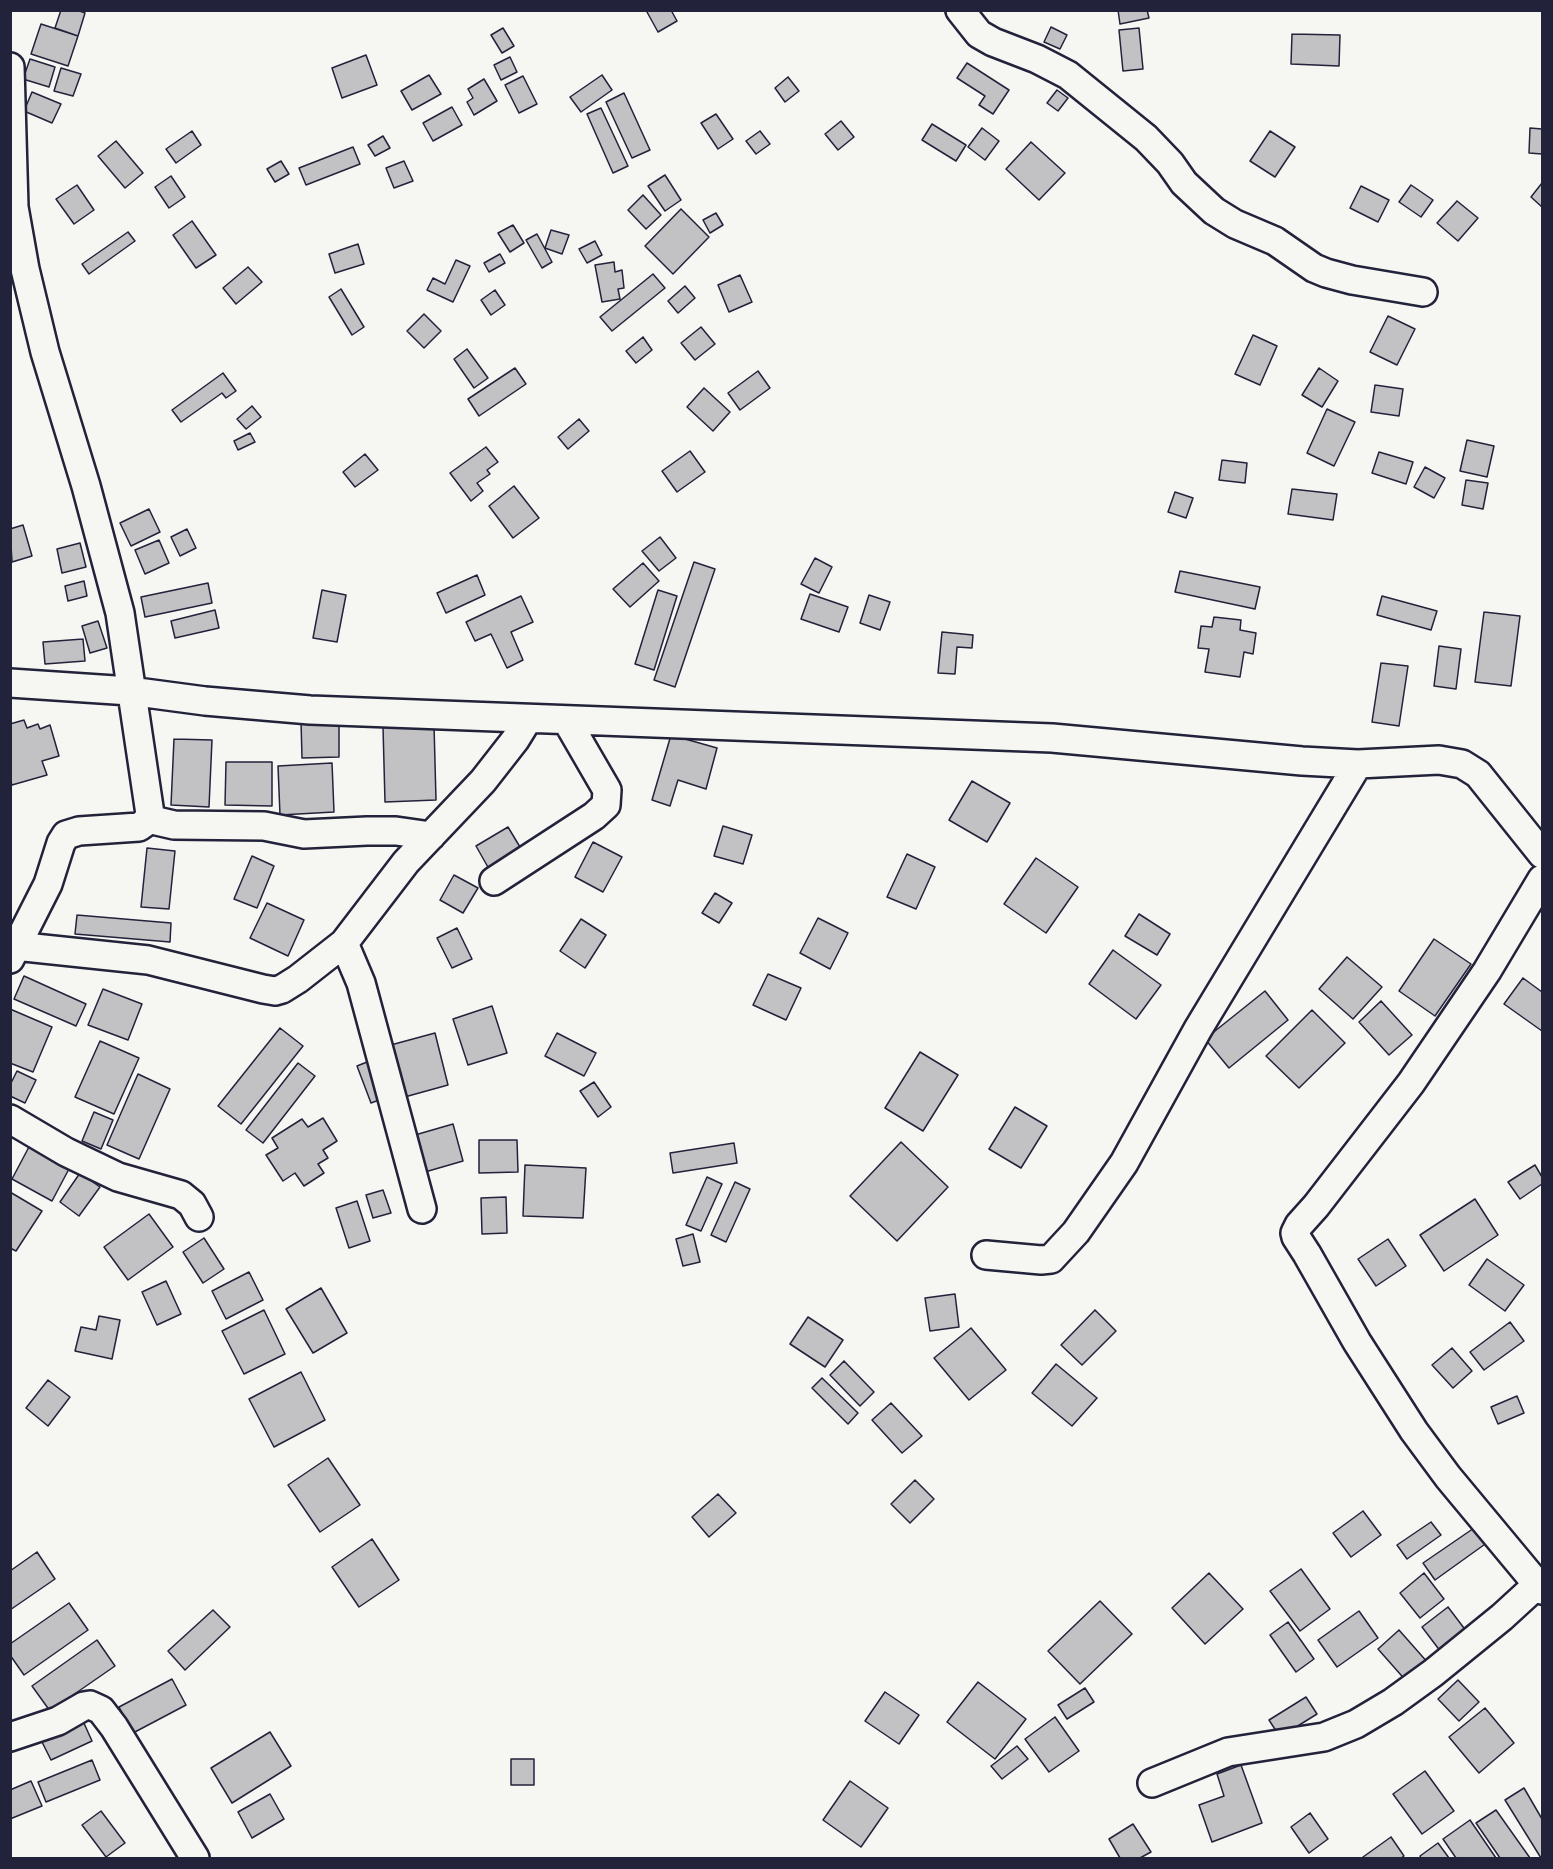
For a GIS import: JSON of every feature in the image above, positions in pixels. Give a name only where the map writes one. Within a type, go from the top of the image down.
[{"type":"street","points":[[960,10],[979,34],[1068,75],[1120,116],[1170,163],[1184,183],[1214,211],[1235,224],[1275,241],[1314,268],[1326,273],[1352,280],[1423,292]]},
{"type":"street","points":[[10,67],[14,207],[25,269],[45,352],[86,486],[120,614],[130,691],[150,808],[148,819],[140,827],[78,831],[66,835],[61,843],[48,884],[13,952],[148,960],[275,991],[298,979],[344,943],[385,889],[483,781],[515,740],[528,719]]},
{"type":"street","points":[[10,683],[130,691],[205,701],[310,710],[1052,738],[1358,764],[1431,760],[1454,762],[1470,768],[1488,783],[1542,854]]},
{"type":"street","points":[[494,880],[577,828],[606,805],[607,790],[567,721]]},
{"type":"street","points":[[986,1255],[1051,1259],[1076,1232],[1124,1163],[1198,1029],[1358,764]]},
{"type":"street","points":[[148,819],[174,825],[264,826],[304,834],[387,831],[431,836]]},
{"type":"street","points":[[1152,1783],[1228,1752],[1324,1737],[1356,1724],[1394,1702],[1433,1673],[1540,1587],[1448,1477],[1414,1431],[1357,1342],[1296,1237],[1296,1233],[1299,1225],[1412,1083],[1487,971],[1542,879]]},
{"type":"street","points":[[344,943],[361,982],[422,1209]]},
{"type":"street","points":[[10,1119],[66,1152],[118,1177],[181,1195],[192,1204],[199,1217]]},
{"type":"street","points":[[10,1737],[51,1724],[84,1706],[101,1710],[114,1727],[195,1858]]},
{"type":"building","points":[[61,10],[77,10],[85,13],[78,36],[55,28]]},
{"type":"building","points":[[649,10],[671,10],[677,21],[658,32],[647,12]]},
{"type":"building","points":[[1118,10],[1147,10],[1149,18],[1120,24]]},
{"type":"building","points":[[41,24],[78,36],[68,66],[31,54]]},
{"type":"building","points":[[1051,27],[1067,35],[1060,49],[1044,42]]},
{"type":"building","points":[[503,28],[514,46],[502,53],[491,35]]},
{"type":"building","points":[[1139,28],[1143,69],[1123,71],[1119,30]]},
{"type":"building","points":[[1292,34],[1340,35],[1339,66],[1291,64]]},
{"type":"building","points":[[366,55],[377,85],[342,98],[332,68]]},
{"type":"building","points":[[510,57],[517,72],[501,80],[494,65]]},
{"type":"building","points":[[30,59],[55,67],[49,87],[23,79]]},
{"type":"building","points":[[967,63],[1009,90],[993,114],[979,105],[985,96],[957,78]]},
{"type":"building","points":[[61,68],[81,74],[73,96],[54,91]]},
{"type":"building","points":[[429,75],[441,94],[412,110],[401,91]]},
{"type":"building","points":[[602,75],[612,90],[581,112],[570,97]]},
{"type":"building","points":[[523,76],[537,104],[519,113],[505,85]]},
{"type":"building","points":[[788,77],[799,91],[785,102],[775,88]]},
{"type":"building","points":[[484,79],[497,101],[474,115],[467,102],[473,98],[468,89]]},
{"type":"building","points":[[1057,90],[1068,98],[1058,111],[1047,103]]},
{"type":"building","points":[[32,92],[61,104],[52,123],[24,111]]},
{"type":"building","points":[[624,93],[650,150],[632,158],[606,102]]},
{"type":"building","points":[[452,107],[462,125],[433,141],[423,123]]},
{"type":"building","points":[[601,108],[628,166],[613,173],[587,114]]},
{"type":"building","points":[[716,114],[733,139],[718,149],[701,123]]},
{"type":"building","points":[[841,121],[854,137],[838,150],[825,134]]},
{"type":"building","points":[[932,124],[966,145],[956,161],[922,140]]},
{"type":"building","points":[[982,128],[999,141],[985,160],[968,147]]},
{"type":"building","points":[[1530,128],[1542,129],[1542,154],[1529,153]]},
{"type":"building","points":[[192,131],[201,145],[176,163],[166,149]]},
{"type":"building","points":[[760,131],[770,144],[756,154],[746,141]]},
{"type":"building","points":[[1270,131],[1295,147],[1275,177],[1250,161]]},
{"type":"building","points":[[383,136],[390,148],[375,156],[368,145]]},
{"type":"building","points":[[116,141],[143,173],[125,188],[98,156]]},
{"type":"building","points":[[1031,142],[1065,173],[1039,200],[1006,169]]},
{"type":"building","points":[[353,147],[360,164],[306,185],[299,168]]},
{"type":"building","points":[[281,161],[289,174],[275,182],[267,169]]},
{"type":"building","points":[[404,161],[413,181],[394,188],[386,168]]},
{"type":"building","points":[[665,175],[681,200],[665,211],[648,186]]},
{"type":"building","points":[[171,176],[185,197],[169,208],[155,187]]},
{"type":"building","points":[[1542,183],[1542,207],[1531,197]]},
{"type":"building","points":[[77,185],[94,210],[74,224],[56,199]]},
{"type":"building","points":[[1411,185],[1433,200],[1421,217],[1399,202]]},
{"type":"building","points":[[1361,186],[1389,200],[1378,222],[1350,208]]},
{"type":"building","points":[[643,195],[661,215],[646,229],[628,210]]},
{"type":"building","points":[[1457,201],[1478,218],[1458,241],[1437,223]]},
{"type":"building","points":[[681,209],[709,237],[673,274],[645,246]]},
{"type":"building","points":[[716,213],[723,225],[710,233],[703,220]]},
{"type":"building","points":[[192,221],[216,255],[196,268],[173,235]]},
{"type":"building","points":[[513,225],[524,243],[510,252],[498,233]]},
{"type":"building","points":[[551,230],[569,235],[562,254],[545,248]]},
{"type":"building","points":[[128,232],[135,241],[89,274],[82,264]]},
{"type":"building","points":[[537,234],[552,262],[542,268],[526,240]]},
{"type":"building","points":[[595,241],[602,255],[587,263],[579,249]]},
{"type":"building","points":[[358,244],[364,264],[335,273],[329,254]]},
{"type":"building","points":[[500,254],[505,263],[489,272],[484,263]]},
{"type":"building","points":[[456,260],[470,266],[453,302],[427,290],[433,278],[445,284]]},
{"type":"building","points":[[614,262],[615,272],[622,270],[624,288],[618,289],[620,299],[602,302],[595,265]]},
{"type":"building","points":[[248,267],[262,282],[236,304],[223,288]]},
{"type":"building","points":[[653,274],[665,288],[612,331],[600,317]]},
{"type":"building","points":[[740,275],[752,302],[729,312],[718,285]]},
{"type":"building","points":[[685,286],[695,298],[678,313],[668,301]]},
{"type":"building","points":[[341,289],[364,327],[352,335],[329,297]]},
{"type":"building","points":[[495,290],[505,305],[491,315],[481,300]]},
{"type":"building","points":[[424,314],[441,331],[424,348],[407,331]]},
{"type":"building","points":[[1388,316],[1415,329],[1397,365],[1370,352]]},
{"type":"building","points":[[701,327],[715,344],[695,360],[681,343]]},
{"type":"building","points":[[1253,335],[1277,346],[1260,385],[1235,374]]},
{"type":"building","points":[[643,337],[652,350],[636,363],[626,351]]},
{"type":"building","points":[[467,349],[488,378],[474,388],[454,359]]},
{"type":"building","points":[[515,368],[526,384],[479,416],[468,399]]},
{"type":"building","points":[[1319,368],[1338,381],[1322,407],[1302,395]]},
{"type":"building","points":[[758,371],[770,388],[740,410],[728,393]]},
{"type":"building","points":[[223,373],[236,391],[226,398],[222,393],[181,422],[172,410]]},
{"type":"building","points":[[1375,385],[1403,389],[1399,416],[1371,412]]},
{"type":"building","points":[[704,388],[730,412],[713,431],[687,407]]},
{"type":"building","points":[[252,406],[261,417],[246,429],[237,419]]},
{"type":"building","points":[[1327,409],[1355,422],[1334,466],[1307,453]]},
{"type":"building","points":[[579,419],[589,431],[568,449],[558,437]]},
{"type":"building","points":[[250,433],[255,442],[238,450],[234,441]]},
{"type":"building","points":[[1467,440],[1494,446],[1487,477],[1460,471]]},
{"type":"building","points":[[486,447],[498,462],[487,470],[490,474],[477,483],[483,491],[471,501],[450,473]]},
{"type":"building","points":[[690,451],[705,472],[677,492],[662,471]]},
{"type":"building","points":[[1379,452],[1413,462],[1406,484],[1372,473]]},
{"type":"building","points":[[365,454],[378,470],[355,487],[343,472]]},
{"type":"building","points":[[1222,460],[1247,463],[1245,483],[1219,480]]},
{"type":"building","points":[[1425,467],[1445,478],[1434,498],[1414,487]]},
{"type":"building","points":[[1466,480],[1488,483],[1483,509],[1462,505]]},
{"type":"building","points":[[514,486],[539,518],[513,538],[489,506]]},
{"type":"building","points":[[1292,489],[1337,494],[1333,520],[1288,514]]},
{"type":"building","points":[[1175,492],[1193,498],[1186,518],[1168,512]]},
{"type":"building","points":[[149,509],[160,532],[131,546],[120,523]]},
{"type":"building","points":[[23,525],[32,556],[12,562],[10,529]]},
{"type":"building","points":[[187,529],[196,548],[180,556],[171,537]]},
{"type":"building","points":[[660,537],[676,558],[659,571],[642,551]]},
{"type":"building","points":[[159,540],[169,563],[145,574],[135,550]]},
{"type":"building","points":[[80,543],[86,567],[62,573],[57,549]]},
{"type":"building","points":[[815,558],[832,567],[819,593],[801,584]]},
{"type":"building","points":[[694,562],[715,569],[675,687],[654,680]]},
{"type":"building","points":[[643,563],[659,581],[630,607],[613,589]]},
{"type":"building","points":[[1180,571],[1260,587],[1255,609],[1175,592]]},
{"type":"building","points":[[477,575],[485,595],[446,613],[437,593]]},
{"type":"building","points":[[84,581],[87,596],[68,601],[65,586]]},
{"type":"building","points":[[208,583],[212,603],[145,617],[141,597]]},
{"type":"building","points":[[322,590],[346,595],[337,642],[313,638]]},
{"type":"building","points":[[658,590],[677,596],[654,670],[635,664]]},
{"type":"building","points":[[810,594],[848,607],[839,632],[801,619]]},
{"type":"building","points":[[869,595],[890,602],[880,630],[860,623]]},
{"type":"building","points":[[521,596],[533,622],[511,632],[523,660],[507,668],[491,634],[475,641],[466,622]]},
{"type":"building","points":[[1382,596],[1437,611],[1431,630],[1377,615]]},
{"type":"building","points":[[215,610],[219,628],[175,638],[171,621]]},
{"type":"building","points":[[1484,612],[1520,616],[1511,686],[1475,682]]},
{"type":"building","points":[[1214,617],[1241,620],[1240,630],[1256,633],[1253,654],[1244,652],[1240,677],[1205,672],[1209,649],[1198,648],[1201,626],[1212,627]]},
{"type":"building","points":[[98,621],[107,648],[90,653],[82,626]]},
{"type":"building","points":[[942,632],[973,635],[972,648],[957,647],[955,674],[938,673]]},
{"type":"building","points":[[83,639],[85,661],[45,664],[43,642]]},
{"type":"building","points":[[1439,646],[1461,649],[1456,689],[1434,686]]},
{"type":"building","points":[[1381,663],[1408,666],[1399,726],[1372,722]]},
{"type":"building","points":[[24,720],[27,728],[38,724],[40,729],[50,725],[59,756],[42,761],[47,775],[12,785],[10,779],[10,724]]},
{"type":"building","points":[[301,721],[339,721],[339,757],[302,758]]},
{"type":"building","points":[[434,725],[436,800],[385,802],[383,727]]},
{"type":"building","points":[[671,735],[717,748],[706,789],[678,780],[670,806],[652,800]]},
{"type":"building","points":[[174,739],[212,740],[209,807],[171,805]]},
{"type":"building","points":[[226,762],[272,762],[272,806],[225,805]]},
{"type":"building","points":[[332,763],[334,812],[280,815],[278,766]]},
{"type":"building","points":[[972,781],[1010,803],[987,842],[949,820]]},
{"type":"building","points":[[723,826],[752,835],[743,864],[714,856]]},
{"type":"building","points":[[508,827],[526,857],[493,876],[476,846]]},
{"type":"building","points":[[593,842],[622,857],[603,892],[575,877]]},
{"type":"building","points":[[147,848],[175,851],[169,909],[141,907]]},
{"type":"building","points":[[907,854],[935,867],[916,909],[887,897]]},
{"type":"building","points":[[252,856],[274,866],[257,908],[234,899]]},
{"type":"building","points":[[1036,858],[1078,887],[1046,933],[1004,904]]},
{"type":"building","points":[[454,875],[478,888],[463,913],[440,900]]},
{"type":"building","points":[[715,893],[732,903],[719,923],[702,913]]},
{"type":"building","points":[[267,903],[304,920],[288,956],[250,938]]},
{"type":"building","points":[[1139,914],[1170,934],[1157,955],[1125,936]]},
{"type":"building","points":[[77,915],[171,923],[170,942],[75,934]]},
{"type":"building","points":[[818,918],[848,933],[830,969],[800,953]]},
{"type":"building","points":[[581,919],[606,935],[585,968],[560,951]]},
{"type":"building","points":[[457,928],[472,959],[452,968],[437,938]]},
{"type":"building","points":[[1434,939],[1471,964],[1435,1016],[1399,991]]},
{"type":"building","points":[[1113,950],[1161,985],[1136,1019],[1089,984]]},
{"type":"building","points":[[1347,957],[1382,987],[1353,1019],[1319,989]]},
{"type":"building","points":[[768,974],[801,988],[786,1020],[753,1005]]},
{"type":"building","points":[[24,976],[86,1004],[76,1026],[14,999]]},
{"type":"building","points":[[1523,978],[1542,992],[1542,1031],[1504,1004]]},
{"type":"building","points":[[103,989],[142,1004],[128,1040],[88,1025]]},
{"type":"building","points":[[1265,991],[1288,1020],[1229,1068],[1205,1039]]},
{"type":"building","points":[[1381,1001],[1412,1035],[1389,1055],[1359,1022]]},
{"type":"building","points":[[492,1006],[507,1053],[468,1065],[453,1019]]},
{"type":"building","points":[[10,1009],[52,1027],[33,1072],[10,1063]]},
{"type":"building","points":[[1312,1010],[1345,1043],[1299,1088],[1266,1056]]},
{"type":"building","points":[[280,1028],[303,1046],[241,1124],[218,1106]]},
{"type":"building","points":[[435,1033],[448,1085],[401,1098],[387,1046]]},
{"type":"building","points":[[557,1033],[596,1053],[584,1076],[545,1056]]},
{"type":"building","points":[[100,1041],[139,1058],[114,1114],[75,1097]]},
{"type":"building","points":[[920,1052],[958,1075],[923,1131],[885,1108]]},
{"type":"building","points":[[377,1058],[390,1096],[371,1103],[357,1066]]},
{"type":"building","points":[[298,1063],[315,1076],[263,1143],[246,1130]]},
{"type":"building","points":[[17,1071],[36,1080],[25,1103],[10,1096],[10,1085]]},
{"type":"building","points":[[138,1074],[170,1089],[139,1159],[107,1145]]},
{"type":"building","points":[[594,1082],[611,1107],[598,1117],[580,1091]]},
{"type":"building","points":[[1015,1107],[1047,1126],[1021,1168],[989,1149]]},
{"type":"building","points":[[94,1112],[113,1120],[101,1149],[82,1141]]},
{"type":"building","points":[[323,1118],[337,1141],[323,1150],[328,1158],[318,1164],[324,1173],[304,1186],[295,1173],[283,1181],[266,1155],[278,1148],[272,1138],[302,1119],[308,1127]]},
{"type":"building","points":[[453,1124],[463,1161],[425,1172],[415,1135]]},
{"type":"building","points":[[479,1140],[517,1140],[518,1172],[479,1173]]},
{"type":"building","points":[[901,1142],[948,1187],[897,1241],[850,1196]]},
{"type":"building","points":[[734,1143],[737,1163],[673,1173],[670,1153]]},
{"type":"building","points":[[30,1145],[70,1167],[52,1201],[12,1179]]},
{"type":"building","points":[[525,1165],[586,1168],[583,1218],[523,1216]]},
{"type":"building","points":[[1535,1165],[1542,1177],[1542,1184],[1520,1199],[1508,1182]]},
{"type":"building","points":[[80,1173],[100,1187],[79,1216],[60,1202]]},
{"type":"building","points":[[707,1177],[722,1184],[701,1231],[686,1225]]},
{"type":"building","points":[[735,1182],[750,1189],[726,1242],[711,1235]]},
{"type":"building","points":[[383,1190],[391,1213],[373,1218],[366,1195]]},
{"type":"building","points":[[10,1192],[42,1211],[16,1251],[10,1248]]},
{"type":"building","points":[[506,1197],[507,1233],[482,1234],[481,1198]]},
{"type":"building","points":[[1475,1199],[1498,1235],[1444,1271],[1420,1235]]},
{"type":"building","points":[[357,1201],[370,1241],[349,1248],[336,1208]]},
{"type":"building","points":[[149,1214],[173,1247],[128,1280],[104,1247]]},
{"type":"building","points":[[693,1234],[700,1262],[683,1266],[676,1239]]},
{"type":"building","points":[[204,1238],[224,1269],[203,1283],[183,1252]]},
{"type":"building","points":[[1388,1239],[1406,1266],[1376,1286],[1358,1259]]},
{"type":"building","points":[[1487,1259],[1524,1285],[1505,1311],[1469,1285]]},
{"type":"building","points":[[249,1272],[263,1300],[226,1319],[212,1291]]},
{"type":"building","points":[[166,1281],[181,1314],[157,1325],[142,1292]]},
{"type":"building","points":[[321,1288],[347,1333],[313,1353],[286,1309]]},
{"type":"building","points":[[955,1294],[959,1327],[930,1331],[925,1298]]},
{"type":"building","points":[[264,1310],[285,1354],[244,1374],[222,1331]]},
{"type":"building","points":[[1095,1310],[1116,1331],[1082,1365],[1061,1345]]},
{"type":"building","points":[[99,1316],[120,1320],[112,1359],[75,1351],[81,1327],[96,1330]]},
{"type":"building","points":[[808,1317],[843,1340],[825,1367],[790,1344]]},
{"type":"building","points":[[1510,1322],[1524,1341],[1484,1370],[1470,1352]]},
{"type":"building","points":[[971,1328],[1006,1370],[969,1400],[934,1358]]},
{"type":"building","points":[[1452,1348],[1472,1371],[1453,1388],[1432,1365]]},
{"type":"building","points":[[844,1361],[874,1392],[860,1406],[830,1375]]},
{"type":"building","points":[[1056,1364],[1097,1398],[1072,1426],[1032,1393]]},
{"type":"building","points":[[301,1372],[325,1420],[274,1447],[249,1399]]},
{"type":"building","points":[[822,1378],[858,1413],[848,1424],[812,1388]]},
{"type":"building","points":[[48,1380],[70,1397],[48,1426],[26,1408]]},
{"type":"building","points":[[1517,1396],[1524,1413],[1498,1424],[1491,1407]]},
{"type":"building","points":[[891,1403],[922,1436],[902,1453],[872,1420]]},
{"type":"building","points":[[328,1458],[360,1505],[320,1532],[288,1485]]},
{"type":"building","points":[[915,1480],[934,1499],[910,1523],[891,1504]]},
{"type":"building","points":[[718,1494],[736,1513],[709,1537],[692,1517]]},
{"type":"building","points":[[1363,1511],[1381,1535],[1351,1557],[1333,1533]]},
{"type":"building","points":[[1431,1522],[1441,1535],[1407,1559],[1397,1545]]},
{"type":"building","points":[[1477,1526],[1488,1542],[1435,1580],[1423,1563]]},
{"type":"building","points":[[372,1539],[399,1580],[359,1607],[332,1567]]},
{"type":"building","points":[[37,1552],[55,1579],[10,1610],[10,1571]]},
{"type":"building","points":[[1301,1569],[1330,1609],[1300,1631],[1270,1591]]},
{"type":"building","points":[[1209,1573],[1243,1609],[1205,1644],[1172,1608]]},
{"type":"building","points":[[1424,1573],[1444,1599],[1420,1618],[1400,1593]]},
{"type":"building","points":[[1100,1601],[1132,1634],[1080,1684],[1048,1651]]},
{"type":"building","points":[[69,1603],[88,1630],[24,1675],[10,1655],[10,1644]]},
{"type":"building","points":[[1448,1607],[1470,1636],[1444,1656],[1422,1627]]},
{"type":"building","points":[[213,1610],[230,1627],[185,1670],[168,1651]]},
{"type":"building","points":[[1359,1611],[1378,1638],[1337,1667],[1318,1640]]},
{"type":"building","points":[[1288,1622],[1314,1659],[1296,1672],[1270,1635]]},
{"type":"building","points":[[1399,1630],[1429,1664],[1408,1683],[1378,1649]]},
{"type":"building","points":[[97,1640],[115,1666],[50,1711],[32,1686]]},
{"type":"building","points":[[172,1679],[186,1705],[133,1733],[119,1707]]},
{"type":"building","points":[[1458,1680],[1479,1702],[1459,1721],[1438,1699]]},
{"type":"building","points":[[978,1682],[1026,1719],[995,1759],[947,1722]]},
{"type":"building","points":[[1085,1688],[1094,1702],[1067,1719],[1058,1705]]},
{"type":"building","points":[[885,1692],[919,1715],[899,1744],[865,1721]]},
{"type":"building","points":[[1306,1697],[1317,1714],[1280,1737],[1269,1720]]},
{"type":"building","points":[[1485,1708],[1514,1743],[1479,1773],[1449,1737]]},
{"type":"building","points":[[1055,1717],[1079,1751],[1049,1772],[1025,1739]]},
{"type":"building","points":[[83,1721],[92,1741],[51,1760],[41,1740]]},
{"type":"building","points":[[270,1732],[291,1766],[232,1803],[211,1768]]},
{"type":"building","points":[[1017,1746],[1028,1759],[1002,1779],[991,1766]]},
{"type":"building","points":[[511,1759],[534,1759],[534,1785],[511,1785]]},
{"type":"building","points":[[92,1760],[100,1780],[46,1802],[38,1782]]},
{"type":"building","points":[[1241,1765],[1262,1823],[1212,1842],[1199,1805],[1224,1796],[1217,1774]]},
{"type":"building","points":[[1425,1771],[1454,1811],[1422,1834],[1393,1794]]},
{"type":"building","points":[[31,1781],[42,1806],[10,1819],[10,1790]]},
{"type":"building","points":[[850,1781],[888,1808],[861,1847],[823,1820]]},
{"type":"building","points":[[1524,1788],[1542,1819],[1542,1858],[1505,1800]]},
{"type":"building","points":[[270,1794],[284,1819],[252,1838],[238,1812]]},
{"type":"building","points":[[1496,1810],[1530,1858],[1500,1858],[1476,1823]]},
{"type":"building","points":[[101,1811],[125,1843],[106,1857],[82,1825]]},
{"type":"building","points":[[1310,1813],[1328,1839],[1309,1853],[1291,1827]]},
{"type":"building","points":[[1470,1820],[1496,1858],[1456,1858],[1443,1839]]},
{"type":"building","points":[[1133,1824],[1151,1852],[1140,1858],[1120,1858],[1109,1839]]},
{"type":"building","points":[[1391,1837],[1404,1856],[1401,1858],[1363,1857]]},
{"type":"building","points":[[1438,1843],[1449,1858],[1421,1858],[1420,1856]]}]
